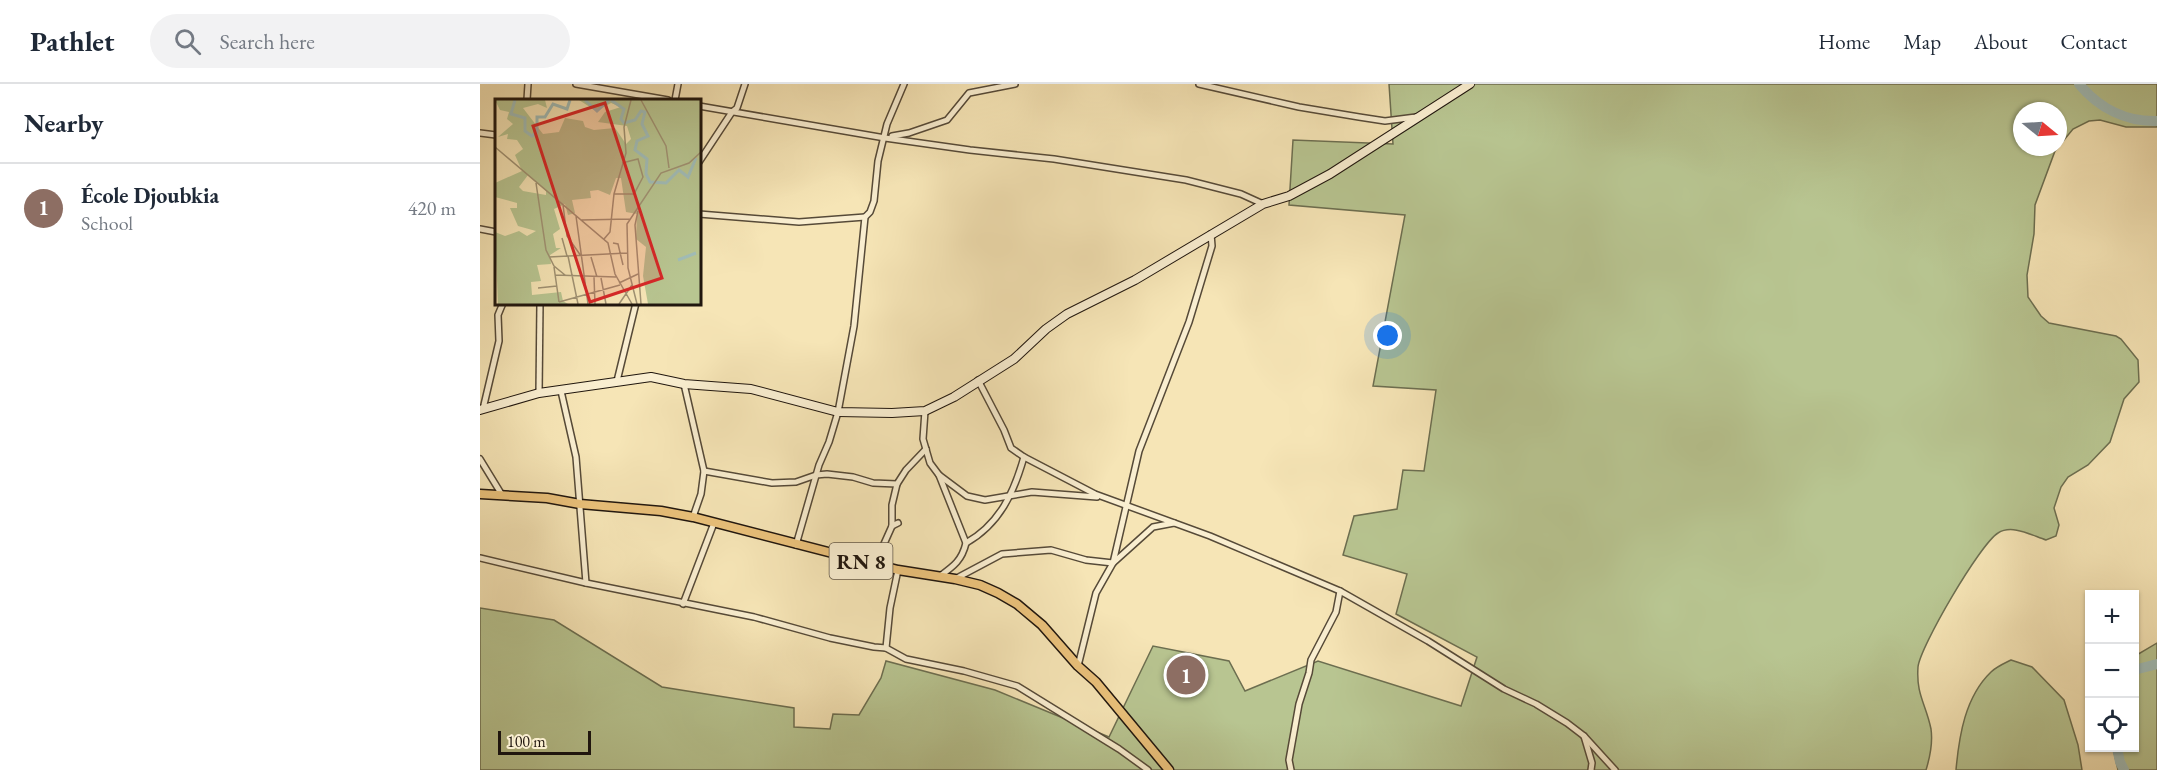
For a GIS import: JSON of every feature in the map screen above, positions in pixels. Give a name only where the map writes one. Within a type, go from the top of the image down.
[{"type":"main road","name":"RN 8","points":[[480,494],[547,498],[580,504],[661,511],[693,517],[796,545],[898,570],[955,579],[998,592],[1017,604],[1042,625],[1078,666],[1096,682],[1169,770]]},
{"type":"street","points":[[527,99],[528,84]]},
{"type":"street","points":[[576,84],[662,99]]},
{"type":"street","points":[[675,99],[678,84]]},
{"type":"street","points":[[700,160],[737,108],[745,84]]},
{"type":"street","points":[[796,545],[816,475],[838,412],[854,326],[865,217],[870,212],[874,201],[878,161],[894,106],[904,84]]},
{"type":"street","points":[[885,138],[909,133],[947,120],[969,93],[1015,84]]},
{"type":"street","points":[[1199,84],[1299,107],[1385,121],[1422,116]]},
{"type":"street","points":[[503,304],[498,315],[499,342],[482,409],[539,393],[651,377],[684,384],[751,389],[838,412],[925,411],[954,397],[1014,359],[1046,328],[1066,314],[1135,280],[1263,204],[1289,196],[1320,180],[1470,84]]},
{"type":"street","points":[[700,106],[885,138],[1054,159],[1185,180],[1241,194],[1263,204]]},
{"type":"street","points":[[480,132],[495,135]]},
{"type":"street","points":[[700,214],[799,222],[865,217]]},
{"type":"street","points":[[480,229],[495,232]]},
{"type":"street","points":[[1078,666],[1096,593],[1113,563],[1139,452],[1189,322],[1212,246],[1211,234]]},
{"type":"street","points":[[539,393],[540,304]]},
{"type":"street","points":[[617,381],[636,304]]},
{"type":"street","points":[[978,380],[1004,429],[1011,448],[1024,457],[1105,498],[1175,523],[1340,591],[1437,646],[1504,689],[1536,704],[1584,736],[1615,770]]},
{"type":"street","points":[[684,384],[704,471],[701,494],[693,517]]},
{"type":"street","points":[[561,391],[576,457],[586,583]]},
{"type":"street","points":[[925,411],[923,438],[930,463],[939,475],[966,543],[963,556],[955,566],[938,576]]},
{"type":"street","points":[[875,564],[891,526],[892,506],[897,484],[906,470],[926,449]]},
{"type":"street","points":[[966,543],[977,537],[1006,506],[1024,457]]},
{"type":"street","points":[[480,459],[501,495]]},
{"type":"street","points":[[704,471],[772,483],[796,482],[827,474],[853,477],[873,483],[897,484]]},
{"type":"street","points":[[939,475],[967,496],[985,500],[1032,492],[1105,498]]},
{"type":"street","points":[[683,604],[714,523]]},
{"type":"street","points":[[891,526],[898,523]]},
{"type":"street","points":[[955,579],[1002,554],[1051,550],[1086,560],[1113,563],[1153,527],[1175,523]]},
{"type":"street","points":[[480,558],[683,604],[754,617],[813,634],[886,648],[906,659],[964,671],[1017,686],[1119,749],[1148,770]]},
{"type":"street","points":[[886,648],[890,609],[898,570]]},
{"type":"street","points":[[1292,770],[1289,760],[1299,704],[1310,673],[1311,660],[1336,612],[1340,591]]},
{"type":"street","points":[[1584,736],[1592,763],[1591,770]]},
{"type":"green space","points":[[1389,84],[2157,84],[2157,127],[2126,127],[2100,120],[2089,121],[2073,129],[2067,136],[2067,102],[2013,102],[2013,156],[2053,156],[2035,205],[2034,234],[2027,275],[2028,297],[2041,316],[2049,323],[2116,336],[2121,339],[2138,360],[2139,382],[2124,399],[2110,442],[2088,465],[2068,477],[2061,487],[2054,508],[2059,525],[2056,536],[2046,540],[2015,530],[1998,533],[1978,556],[1939,619],[1918,667],[1920,692],[1932,734],[1926,770],[480,770],[480,608],[554,620],[662,687],[794,708],[794,727],[830,729],[833,714],[859,715],[881,678],[886,661],[995,690],[1109,737],[1153,646],[1229,661],[1245,691],[1318,661],[1461,706],[1477,657],[1396,614],[1407,574],[1343,555],[1354,516],[1397,509],[1403,470],[1424,471],[1436,390],[1373,386],[1405,215],[1289,205],[1293,140],[1393,144]]},
{"type":"green space","points":[[2157,643],[2157,770],[2118,770],[2114,752],[2139,752],[2139,654]]},
{"type":"green space","points":[[2011,660],[2032,667],[2064,700],[2078,745],[2082,770],[1956,770],[1965,718],[1975,693],[1991,672]]},
{"type":"waterway","points":[[2079,84],[2095,100],[2114,112],[2135,119],[2157,121]]},
{"type":"waterway","points":[[2139,669],[2157,664]]},
{"type":"waterway","points":[[2118,752],[2124,770]]},
{"type":"place","name":"École Djoubkia","points":[[1186,675]]}]
